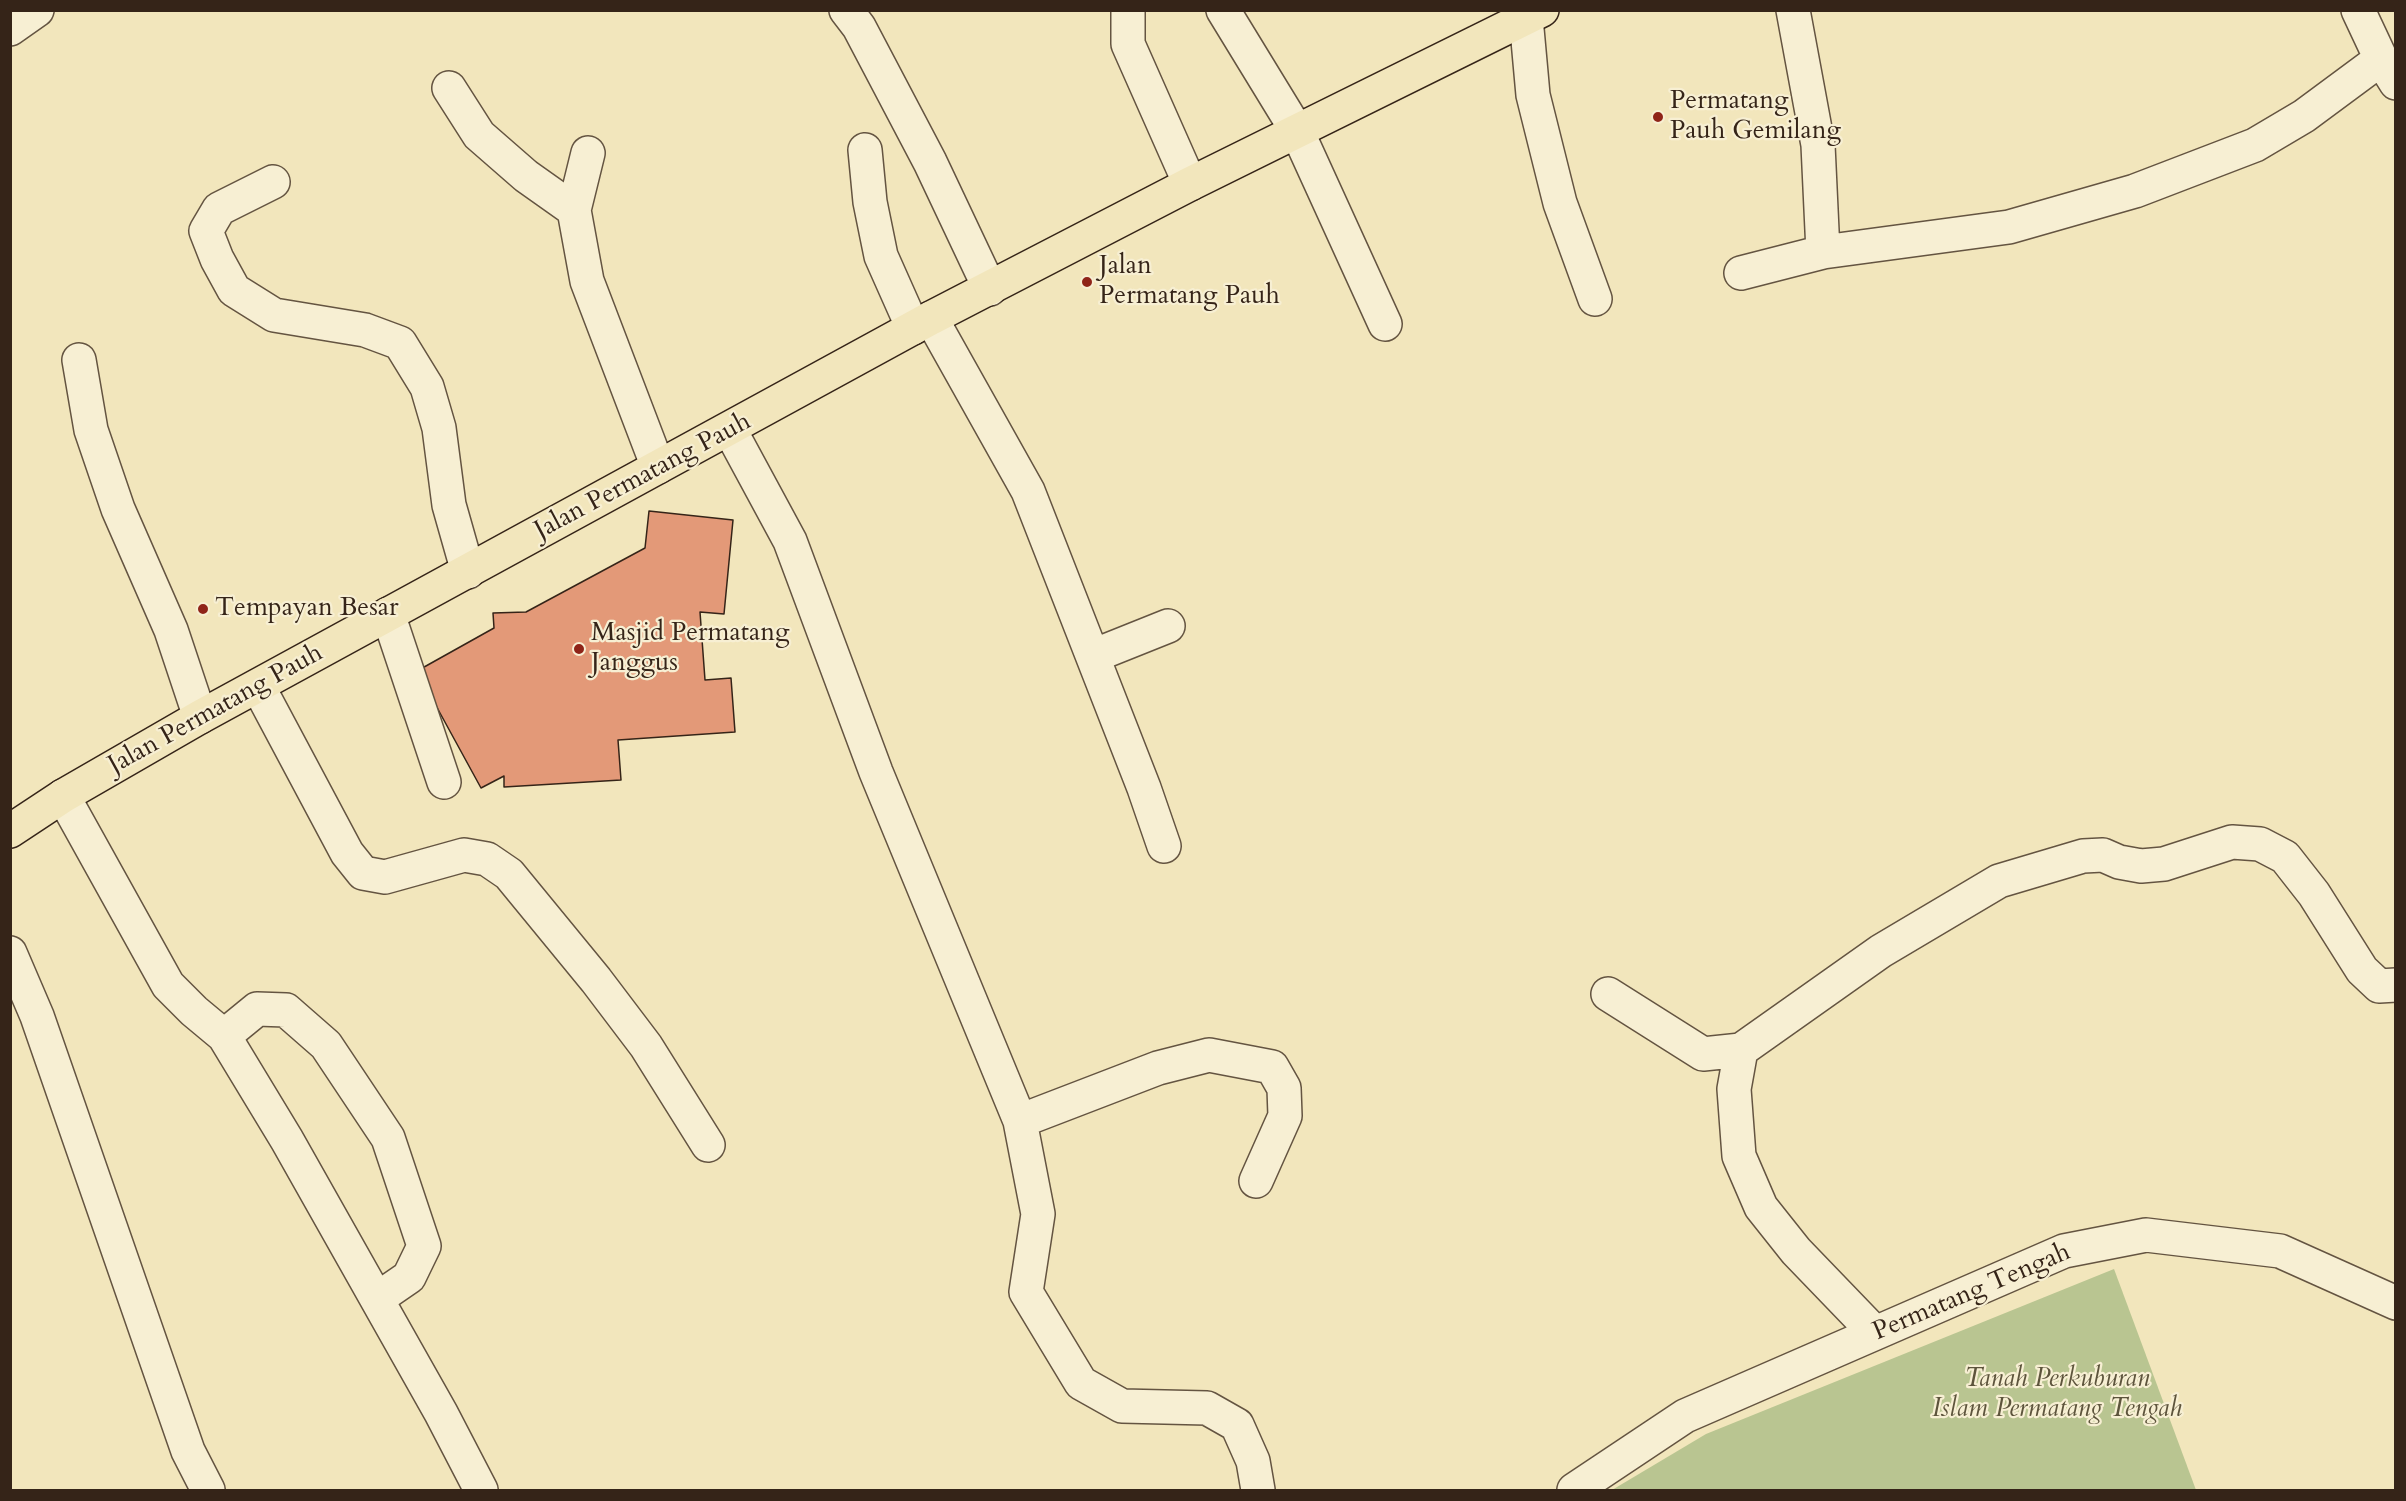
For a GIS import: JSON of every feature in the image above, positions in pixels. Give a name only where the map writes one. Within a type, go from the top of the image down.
[{"type":"main road","name":"Jalan Permatang Pauh","points":[[10,831],[63,796],[200,717],[730,430],[922,323],[1190,184],[1530,13]]},
{"type":"street","points":[[10,29],[37,10]]},
{"type":"street","points":[[846,10],[859,27],[925,151],[990,289]]},
{"type":"street","points":[[1128,10],[1128,44],[1190,184]]},
{"type":"street","points":[[1223,10],[1297,131],[1385,324]]},
{"type":"street","points":[[1793,10],[1818,145],[1823,252]]},
{"type":"street","points":[[1741,273],[1823,252],[2009,227],[2135,191],[2255,145],[2388,71],[2358,10]]},
{"type":"street","points":[[1530,13],[1533,95],[1560,203],[1595,299]]},
{"type":"street","points":[[449,88],[479,135],[526,176],[574,210]]},
{"type":"street","points":[[865,150],[870,202],[881,256],[1028,491],[1144,788],[1164,846]]},
{"type":"street","points":[[588,153],[574,210],[587,281],[658,467]]},
{"type":"street","points":[[273,182],[219,210],[207,231],[217,259],[234,290],[274,315],[365,330],[400,343],[427,387],[439,428],[449,505],[468,572]]},
{"type":"street","points":[[79,360],[95,441],[118,509],[171,630],[200,717]]},
{"type":"street","points":[[730,430],[790,541],[876,772],[1020,1121],[1038,1214],[1026,1292],[1081,1383],[1122,1406],[1207,1408],[1237,1425],[1253,1461],[1258,1491]]},
{"type":"street","points":[[388,614],[444,782]]},
{"type":"street","points":[[1093,656],[1168,626]]},
{"type":"street","points":[[258,686],[346,853],[363,873],[385,877],[464,855],[487,859],[509,874],[596,980],[646,1046],[708,1145]]},
{"type":"street","points":[[63,796],[168,986],[224,1036],[287,1140],[441,1413],[481,1491]]},
{"type":"street","points":[[1608,994],[1703,1054],[1741,1050],[1881,951],[1999,881],[2083,856],[2103,855],[2119,862],[2141,866],[2164,864],[2232,842],[2260,844],[2285,857],[2314,894],[2362,970],[2379,986],[2396,985]]},
{"type":"street","points":[[10,952],[37,1016],[188,1451],[208,1491]]},
{"type":"street","points":[[224,1036],[257,1009],[286,1010],[326,1045],[388,1138],[424,1246],[409,1277],[377,1299]]},
{"type":"street","points":[[1741,1050],[1734,1089],[1739,1156],[1761,1207],[1796,1251],[1875,1333]]},
{"type":"street","points":[[1020,1121],[1158,1068],[1209,1055],[1272,1067],[1284,1088],[1285,1116],[1256,1181]]},
{"type":"street","name":"Permatang Tengah","points":[[1574,1491],[1685,1416],[2064,1251],[2146,1235],[2280,1251],[2396,1303]]},
{"type":"green space","name":"Tanah Perkuburan Islam Permatang Tengah","points":[[2114,1269],[2196,1490],[1612,1490],[1706,1434]]},
{"type":"building","name":"Masjid Permatang Janggus","points":[[649,511],[733,520],[724,614],[700,612],[705,680],[731,678],[735,732],[618,740],[621,780],[504,787],[504,776],[481,788],[417,671],[494,628],[493,613],[526,612],[645,548]]},
{"type":"place","name":"Permatang Pauh Gemilang","points":[[1658,117]]},
{"type":"place","name":"Jalan Permatang Pauh","points":[[1087,282]]},
{"type":"place","name":"Tempayan Besar","points":[[203,609]]},
{"type":"place","name":"Masjid Permatang Janggus","points":[[579,649]]}]
